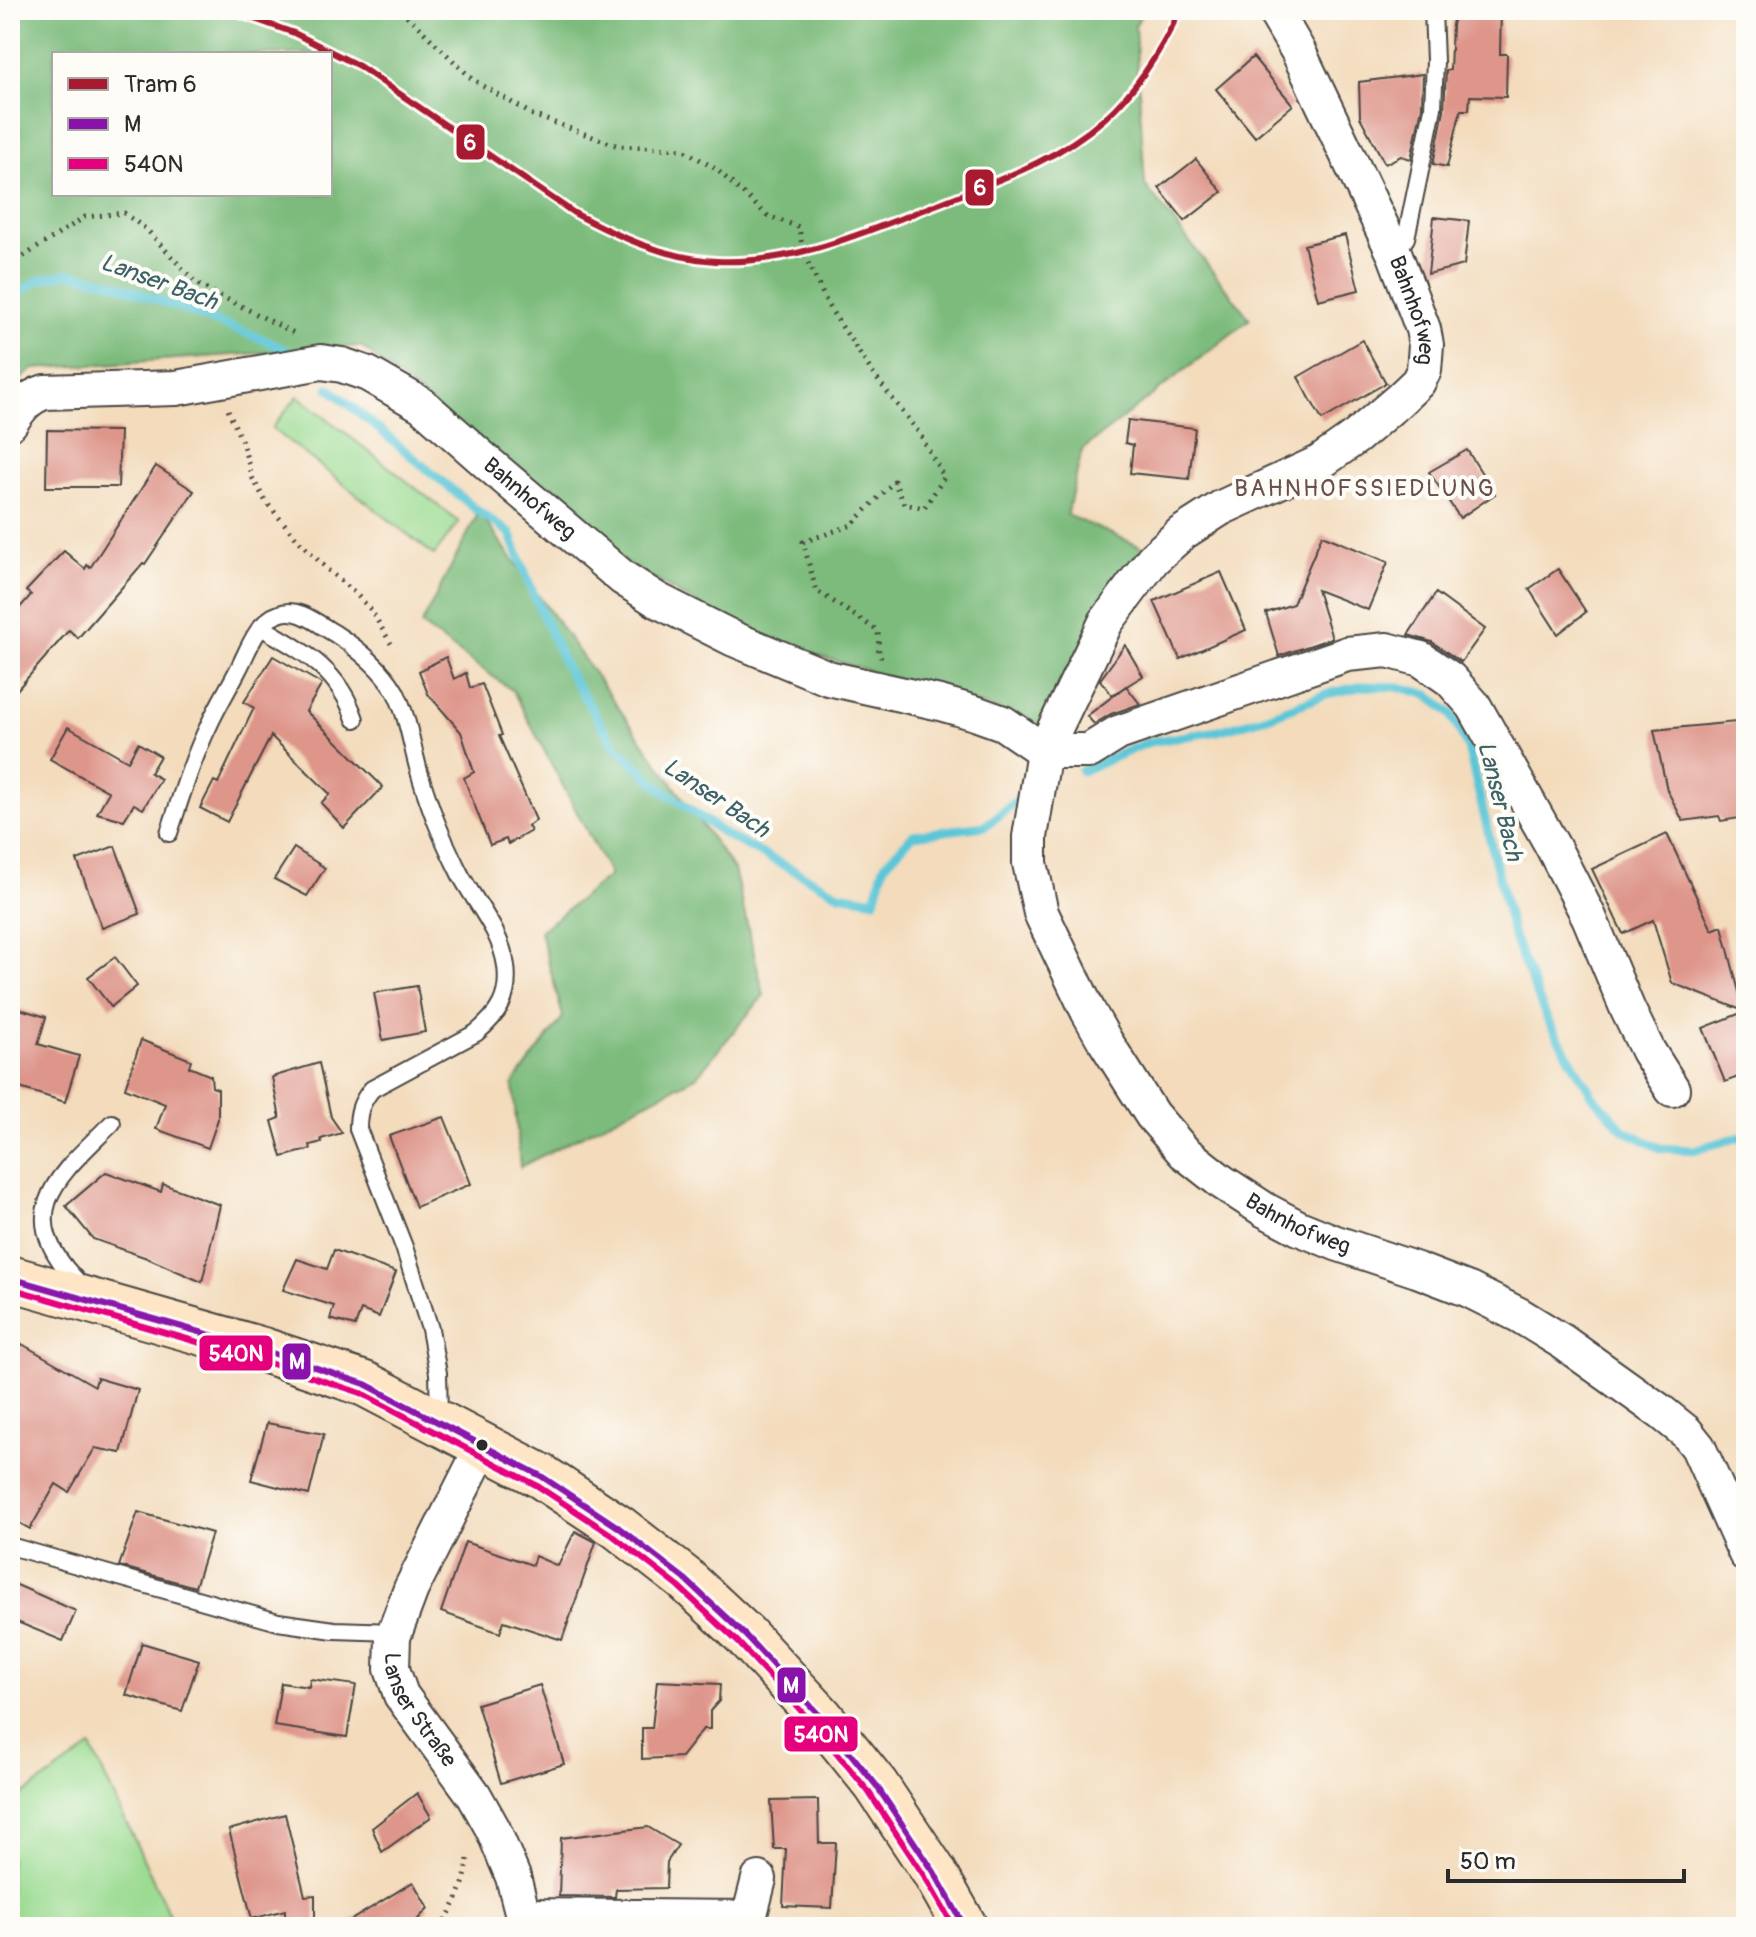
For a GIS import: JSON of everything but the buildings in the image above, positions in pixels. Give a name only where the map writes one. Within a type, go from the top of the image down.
[{"type":"main road","points":[[10,1278],[249,1346],[365,1384],[541,1476],[618,1527],[685,1579],[745,1635],[821,1717],[876,1785],[934,1872],[965,1927]]},
{"type":"street","name":"Bahnhofweg","points":[[1274,10],[1298,51],[1395,255],[1423,329],[1426,345],[1424,370],[1418,382],[1378,419],[1319,463],[1207,516],[1182,533],[1153,559],[1106,622],[1044,751],[1030,837],[1030,863],[1041,913],[1105,1041],[1152,1115],[1184,1152],[1222,1182],[1299,1228],[1456,1285],[1519,1315],[1563,1342],[1661,1412],[1686,1432],[1698,1447],[1746,1554]]},
{"type":"street","name":"Bahnhofweg","points":[[10,423],[25,403],[45,392],[176,388],[321,362],[342,365],[368,374],[422,405],[623,578],[657,600],[734,639],[828,678],[940,703],[1003,723],[1044,751]]},
{"type":"street","points":[[1044,751],[1089,751],[1118,733],[1347,654],[1387,650],[1421,659],[1450,679],[1474,706],[1553,847],[1589,917],[1648,1051],[1672,1089]]},
{"type":"street","name":"Lanser Straße","points":[[484,1444],[411,1589],[395,1632],[392,1669],[401,1695],[474,1795],[493,1829],[513,1877],[525,1921]]},
{"type":"street","points":[[525,1921],[749,1918],[759,1879]]},
{"type":"lane","points":[[1395,255],[1406,238],[1433,108],[1433,10]]},
{"type":"lane","points":[[169,833],[209,724],[261,627],[278,614],[306,616],[351,644],[375,666],[393,689],[404,711],[436,823],[460,874],[503,950],[506,969],[506,990],[500,1009],[489,1022],[476,1033],[372,1089],[363,1099],[358,1114],[358,1129],[404,1247],[430,1329],[438,1373],[439,1421]]},
{"type":"lane","points":[[261,627],[322,665],[339,685],[355,719]]},
{"type":"lane","points":[[73,1296],[76,1280],[59,1260],[48,1237],[45,1208],[52,1187],[59,1178],[112,1123]]},
{"type":"lane","points":[[10,1546],[278,1622],[334,1630],[395,1632]]},
{"type":"path","points":[[401,10],[472,79],[533,115],[618,146],[682,149],[716,169],[768,216],[799,227],[803,252],[829,307],[874,375],[920,434],[944,478],[924,508],[904,504],[894,481],[852,525],[803,542],[816,590],[878,631],[879,654],[905,696]]},
{"type":"path","points":[[10,265],[85,217],[124,213],[147,230],[197,284],[308,340],[321,362]]},
{"type":"path","points":[[214,380],[242,442],[253,479],[266,502],[308,550],[371,610],[394,649]]},
{"type":"path","points":[[441,1927],[459,1897],[467,1871],[469,1844],[466,1811],[474,1795]]},
{"type":"green space","points":[[10,10],[1143,10],[1135,27],[1145,185],[1250,319],[1082,450],[1067,515],[1142,547],[1059,739],[995,709],[750,635],[625,562],[361,346],[33,369],[10,388]]},
{"type":"green space","points":[[298,396],[459,522],[434,555],[272,428]]},
{"type":"green space","points":[[479,512],[734,870],[764,995],[696,1077],[520,1167],[513,1084],[563,1017],[540,931],[610,875],[513,691],[421,625]]},
{"type":"green space","points":[[91,1747],[175,1927],[10,1927],[10,1776],[21,1796]]},
{"type":"waterway","name":"Lanser Bach","points":[[10,298],[39,280],[68,273],[110,282],[267,341],[295,355]]},
{"type":"waterway","name":"Lanser Bach","points":[[329,388],[479,512],[510,533],[566,668],[613,743],[660,788],[726,835],[839,894],[875,900],[884,866],[913,835],[985,826],[1023,796]]},
{"type":"waterway","name":"Lanser Bach","points":[[1082,771],[1149,742],[1218,731],[1268,717],[1326,694],[1364,686],[1400,687],[1429,695],[1451,714],[1468,748],[1513,936],[1547,1019],[1592,1095],[1625,1131],[1660,1148],[1694,1150],[1746,1135]]},
{"type":"tram line","name":"6","points":[[229,10],[294,33],[331,52]]},
{"type":"tram line","name":"6","points":[[332,52],[359,66],[591,222],[625,238],[679,256],[745,261],[802,252],[884,225],[1025,169],[1066,147],[1104,119],[1128,95],[1157,55],[1180,10]]},
{"type":"transit line","name":"M","points":[[10,1278],[263,1350],[365,1384],[541,1476],[618,1527],[685,1579],[745,1635],[821,1717],[876,1785],[934,1872],[965,1927]]},
{"type":"transit line","name":"540N","points":[[10,1288],[260,1360],[361,1393],[536,1485],[612,1535],[679,1587],[738,1642],[813,1724],[868,1791],[954,1927]]},
{"type":"district","name":"BAHNHOFSSIEDLUNG","points":[[1365,488]]}]
